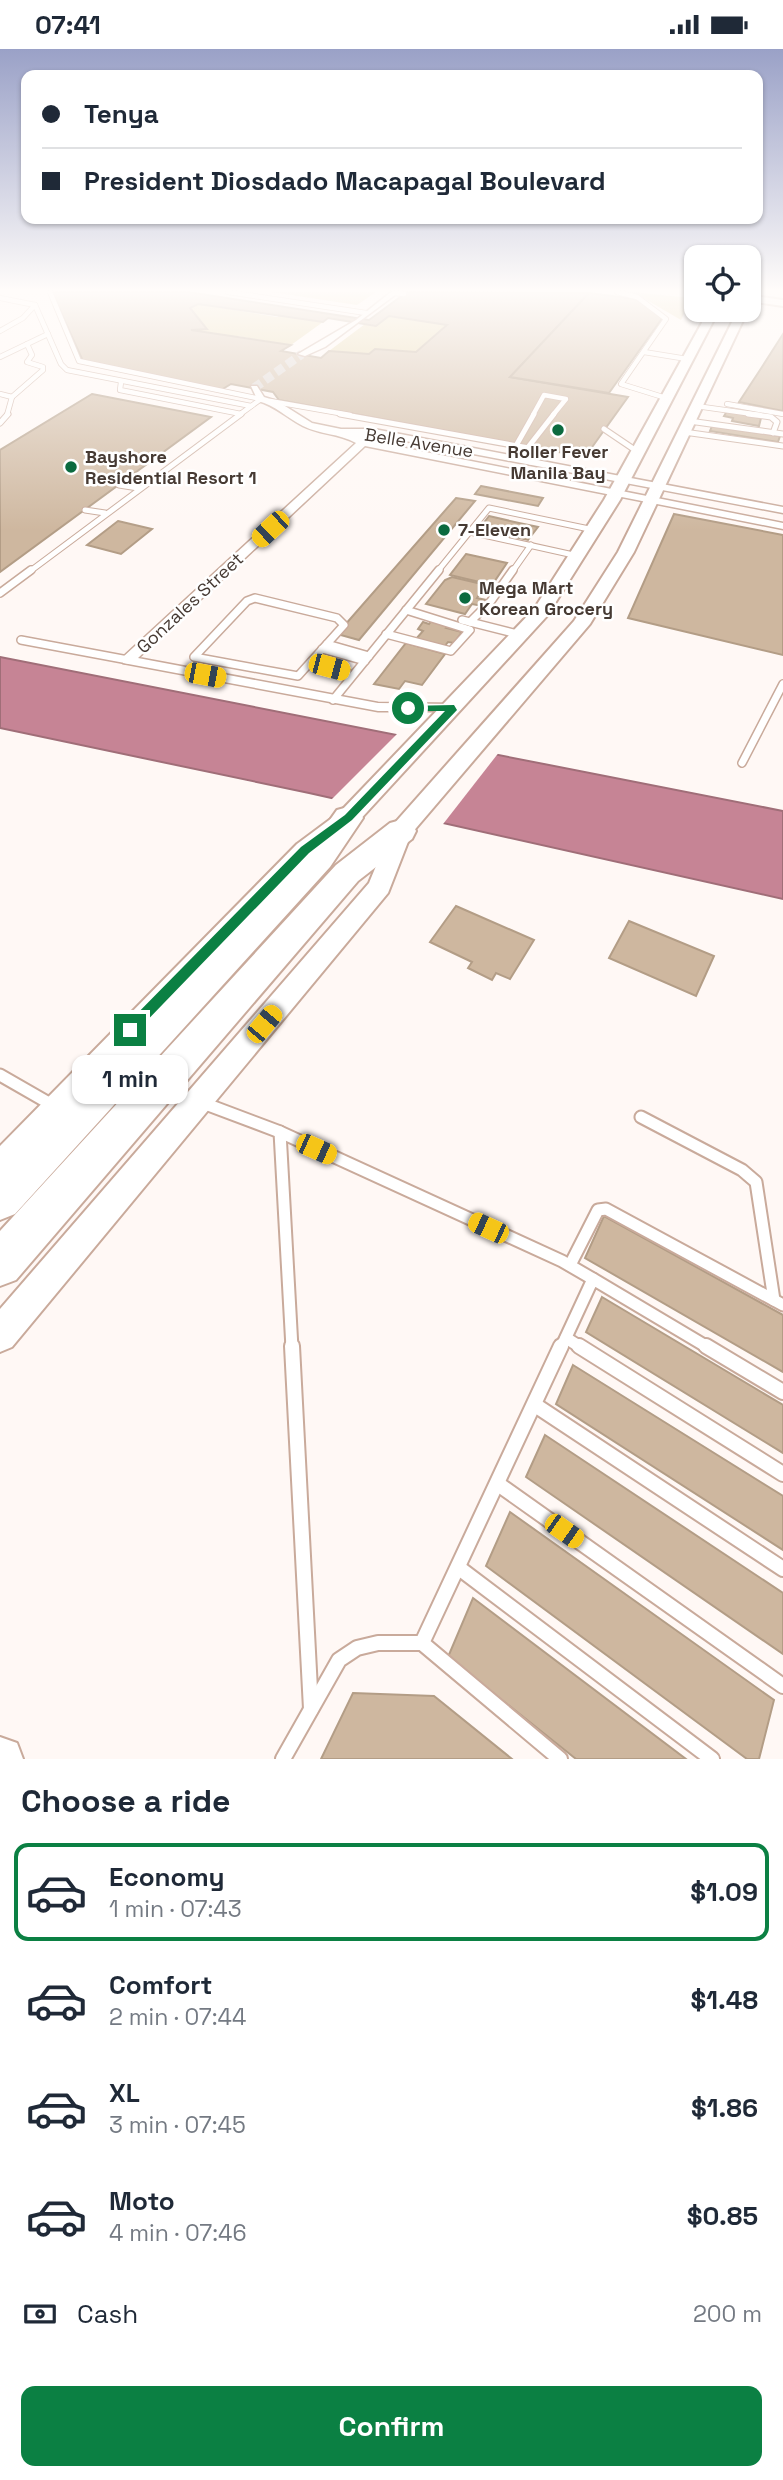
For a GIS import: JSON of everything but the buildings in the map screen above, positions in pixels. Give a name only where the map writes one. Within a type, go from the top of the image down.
[{"type":"highway","points":[[0,1264],[333,866],[351,815]]},
{"type":"highway","points":[[0,1199],[333,866],[404,828]]},
{"type":"main road","points":[[0,1167],[305,850],[351,815],[541,612],[619,487],[680,372]]},
{"type":"main road","points":[[0,1335],[379,887],[404,828],[581,624],[626,552],[713,372]]},
{"type":"street","points":[[254,388],[266,400]]},
{"type":"street","name":"Belle Avenue","points":[[266,400],[309,425],[346,433],[374,432],[530,462],[619,487]]},
{"type":"street","name":"Gonzales Street","points":[[128,660],[374,432]]},
{"type":"street","name":"Belle Avenue","points":[[346,433],[363,443],[654,493]]},
{"type":"street","points":[[654,493],[783,510]]},
{"type":"street","points":[[654,493],[783,526]]},
{"type":"street","points":[[128,660],[378,707],[454,708]]},
{"type":"lane","points":[[0,423],[8,417],[12,397],[41,372]]},
{"type":"lane","points":[[75,372],[251,406]]},
{"type":"lane","points":[[127,372],[529,448]]},
{"type":"lane","points":[[629,372],[621,384],[666,398]]},
{"type":"lane","points":[[121,382],[120,390],[241,414]]},
{"type":"lane","points":[[0,394],[12,397]]},
{"type":"lane","points":[[509,458],[544,395],[566,399],[529,448],[530,462]]},
{"type":"lane","points":[[0,593],[251,406],[266,400]]},
{"type":"lane","points":[[727,404],[783,414]]},
{"type":"lane","points":[[696,406],[771,417],[777,422],[773,433]]},
{"type":"lane","points":[[687,426],[783,434]]},
{"type":"lane","points":[[687,426],[783,446]]},
{"type":"lane","points":[[604,429],[638,452]]},
{"type":"lane","points":[[435,444],[442,431]]},
{"type":"lane","points":[[119,485],[138,488]]},
{"type":"lane","points":[[333,700],[489,508],[594,530]]},
{"type":"lane","points":[[85,510],[105,513]]},
{"type":"lane","points":[[519,523],[524,516]]},
{"type":"lane","points":[[470,532],[508,538],[578,556]]},
{"type":"lane","points":[[470,622],[491,601],[531,545]]},
{"type":"lane","points":[[256,598],[342,620],[344,625],[324,647],[300,674],[294,676],[194,657],[247,601],[256,598]]},
{"type":"lane","points":[[407,608],[521,635]]},
{"type":"lane","points":[[386,635],[452,651],[470,630],[407,608]]},
{"type":"lane","points":[[21,640],[128,660]]},
{"type":"lane","points":[[324,647],[367,658]]},
{"type":"lane","points":[[311,662],[348,672]]},
{"type":"lane","points":[[742,764],[783,684]]},
{"type":"lane","points":[[0,1075],[55,1107]]},
{"type":"lane","points":[[198,1102],[223,1108],[280,1132],[570,1265],[783,1392]]},
{"type":"lane","points":[[640,1117],[742,1170],[756,1182],[778,1303]]},
{"type":"lane","points":[[280,1132],[311,1709]]},
{"type":"lane","points":[[570,1265],[598,1210],[606,1209],[778,1303]]},
{"type":"lane","points":[[422,1643],[593,1279]]},
{"type":"lane","points":[[566,1338],[783,1474]]},
{"type":"lane","points":[[535,1405],[783,1569]]},
{"type":"lane","points":[[498,1484],[783,1686]]},
{"type":"lane","points":[[459,1568],[712,1759]]},
{"type":"lane","points":[[283,1759],[339,1660],[348,1652],[378,1643],[422,1643],[560,1759]]},
{"type":"shaded area","points":[[0,657],[783,811],[783,899],[309,793],[0,728]]},
{"type":"pier","points":[[400,731],[500,751],[440,828],[330,801]]},
{"type":"tunnel","points":[[254,388],[277,372]]},
{"type":"place","name":"Roller Fever Manila Bay","points":[[558,430]]},
{"type":"place","name":"Bayshore Residential Resort 1","points":[[71,467]]},
{"type":"place","name":"7-Eleven","points":[[444,530]]},
{"type":"place","name":"Mega Mart Korean Grocery","points":[[465,598]]},
{"type":"route","points":[[130,1030],[305,850],[348,818],[454,708],[408,708]]}]
